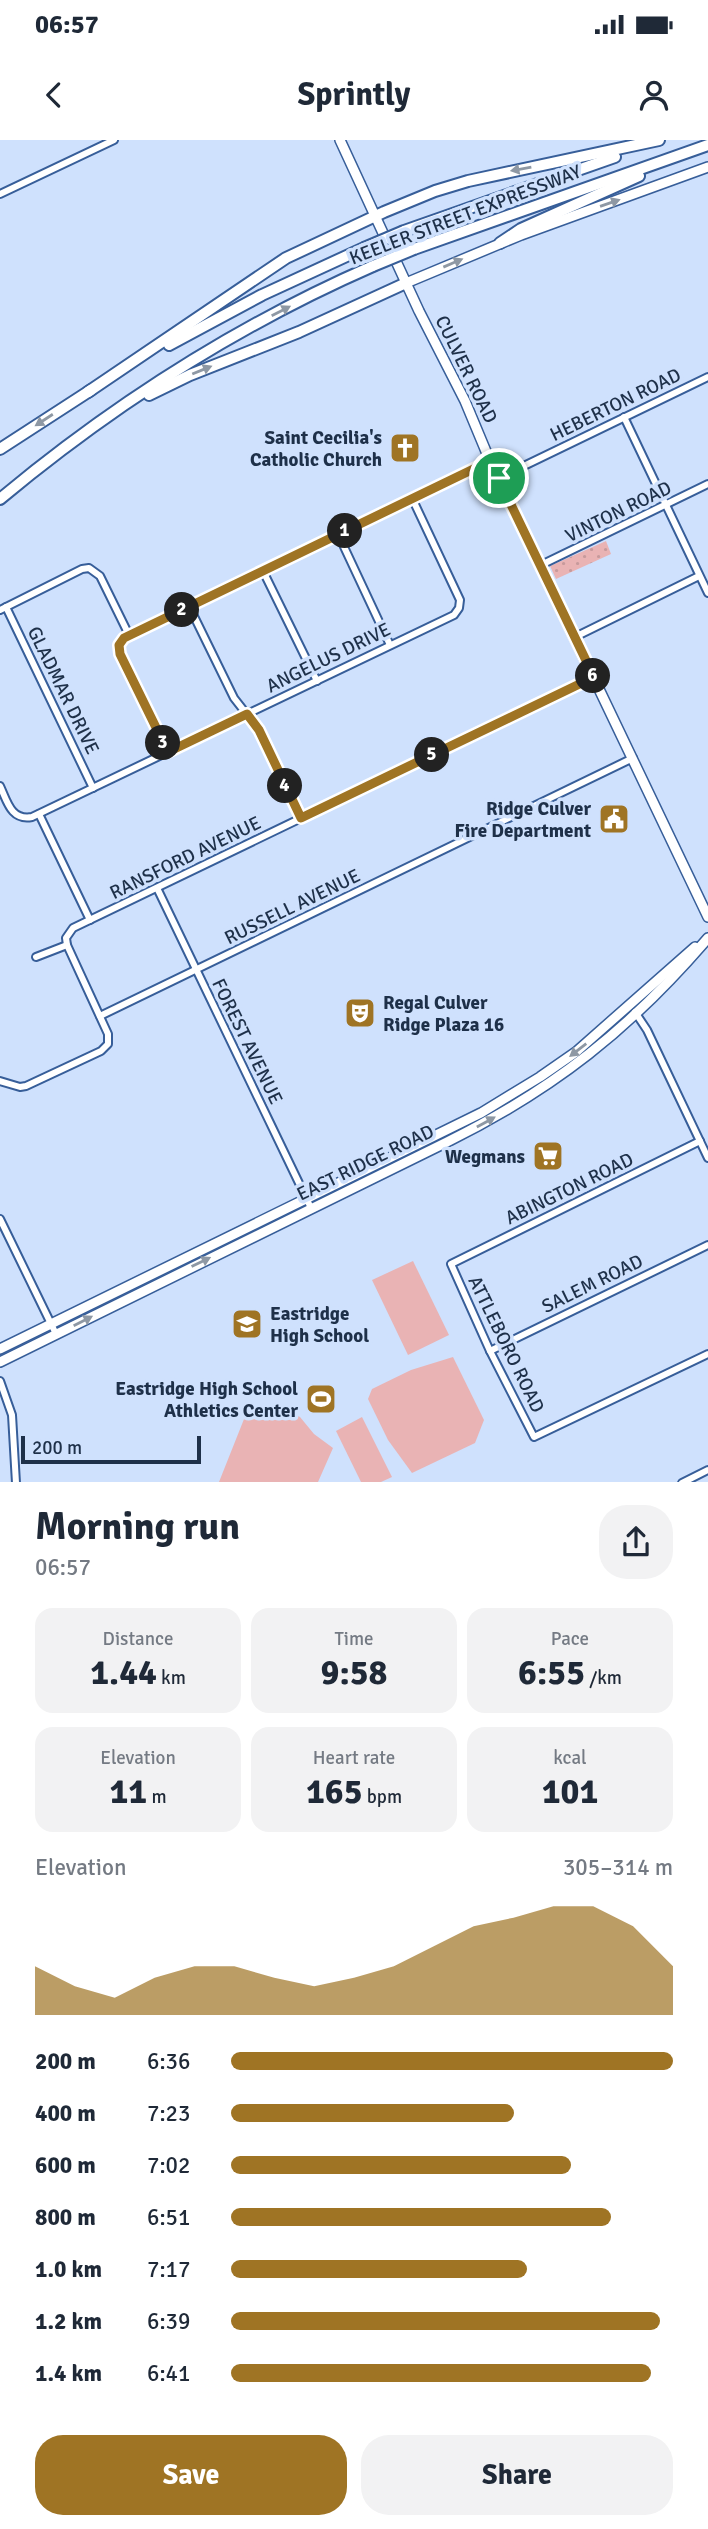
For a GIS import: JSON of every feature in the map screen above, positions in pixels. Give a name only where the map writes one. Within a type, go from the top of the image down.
[{"type":"highway","points":[[88,392],[286,258],[374,216],[435,191],[468,181],[662,140]]},
{"type":"highway","name":"KEELER STREET EXPRESSWAY","points":[[0,449],[88,392],[252,300],[404,231],[662,140]]},
{"type":"highway","points":[[500,243],[521,229],[708,146]]},
{"type":"highway","name":"KEELER STREET EXPRESSWAY","points":[[0,499],[149,387],[215,346],[294,304],[414,249],[708,146]]},
{"type":"highway","points":[[78,438],[181,378],[299,332],[406,283]]},
{"type":"main road","name":"CULVER ROAD","points":[[340,140],[708,917]]},
{"type":"main road","points":[[406,283],[500,243],[708,167]]},
{"type":"main road","name":"EAST RIDGE ROAD","points":[[0,1349],[459,1125],[509,1096],[576,1052],[708,937]]},
{"type":"main road","name":"EAST RIDGE ROAD","points":[[0,1362],[509,1110],[579,1063],[637,1015],[708,937]]},
{"type":"street","points":[[0,194],[114,140]]},
{"type":"street","name":"HEBERTON ROAD","points":[[499,478],[708,377]]},
{"type":"street","points":[[624,417],[708,593]]},
{"type":"street","points":[[168,752],[120,654],[121,641],[490,461]]},
{"type":"street","name":"VINTON ROAD","points":[[541,565],[708,485]]},
{"type":"street","name":"ANGELUS DRIVE","points":[[39,814],[454,615],[460,604],[457,591],[412,498]]},
{"type":"street","points":[[338,534],[390,645]]},
{"type":"street","points":[[3,608],[89,568],[100,576],[129,635]]},
{"type":"street","points":[[263,571],[317,681]]},
{"type":"street","points":[[575,637],[699,576]]},
{"type":"street","points":[[190,606],[234,698],[259,730],[301,818]]},
{"type":"street","name":"GLADMAR DRIVE","points":[[3,608],[93,788]]},
{"type":"street","name":"RANSFORD AVENUE","points":[[36,957],[67,945],[66,938],[70,931],[90,920],[594,677]]},
{"type":"street","name":"RUSSELL AVENUE","points":[[100,1016],[633,758]]},
{"type":"street","points":[[0,786],[15,814],[27,818],[39,814],[90,920]]},
{"type":"street","name":"FOREST AVENUE","points":[[157,888],[311,1208]]},
{"type":"street","points":[[0,1081],[20,1087],[26,1086],[101,1051],[109,1041],[67,945]]},
{"type":"street","points":[[629,1006],[651,1037],[708,1158]]},
{"type":"street","name":"ABINGTON ROAD","points":[[451,1264],[700,1141]]},
{"type":"street","points":[[0,1219],[56,1334]]},
{"type":"street","name":"SALEM ROAD","points":[[490,1350],[708,1245]]},
{"type":"street","name":"ATTLEBORO ROAD","points":[[451,1264],[534,1437],[708,1354]]},
{"type":"street","points":[[0,1381],[12,1415],[16,1482]]},
{"type":"street","points":[[682,1482],[708,1470]]},
{"type":"shaded area","points":[[606,541],[611,554],[556,579],[550,566]]},
{"type":"shaded area","points":[[413,1261],[449,1335],[408,1355],[372,1280]]},
{"type":"shaded area","points":[[453,1357],[484,1420],[475,1443],[412,1473],[388,1440],[368,1399],[372,1389],[411,1370]]},
{"type":"shaded area","points":[[250,1404],[265,1409],[283,1409],[300,1417],[314,1434],[333,1448],[318,1482],[219,1482]]},
{"type":"shaded area","points":[[362,1417],[392,1477],[381,1482],[361,1482],[336,1431]]},
{"type":"place","name":"Saint Cecilia's Catholic Church","points":[[405,448]]},
{"type":"place","name":"Ridge Culver Fire Department","points":[[614,819]]},
{"type":"place","name":"Regal Culver Ridge Plaza 16","points":[[360,1013]]},
{"type":"place","name":"Wegmans","points":[[548,1156]]},
{"type":"place","name":"Eastridge High School","points":[[247,1324]]},
{"type":"place","name":"Eastridge High School Athletics Center","points":[[321,1399]]},
{"type":"route","points":[[490,461],[499,478],[594,677],[301,818],[259,730],[247,714],[168,752],[120,654],[119,645],[124,638],[490,461]]}]
